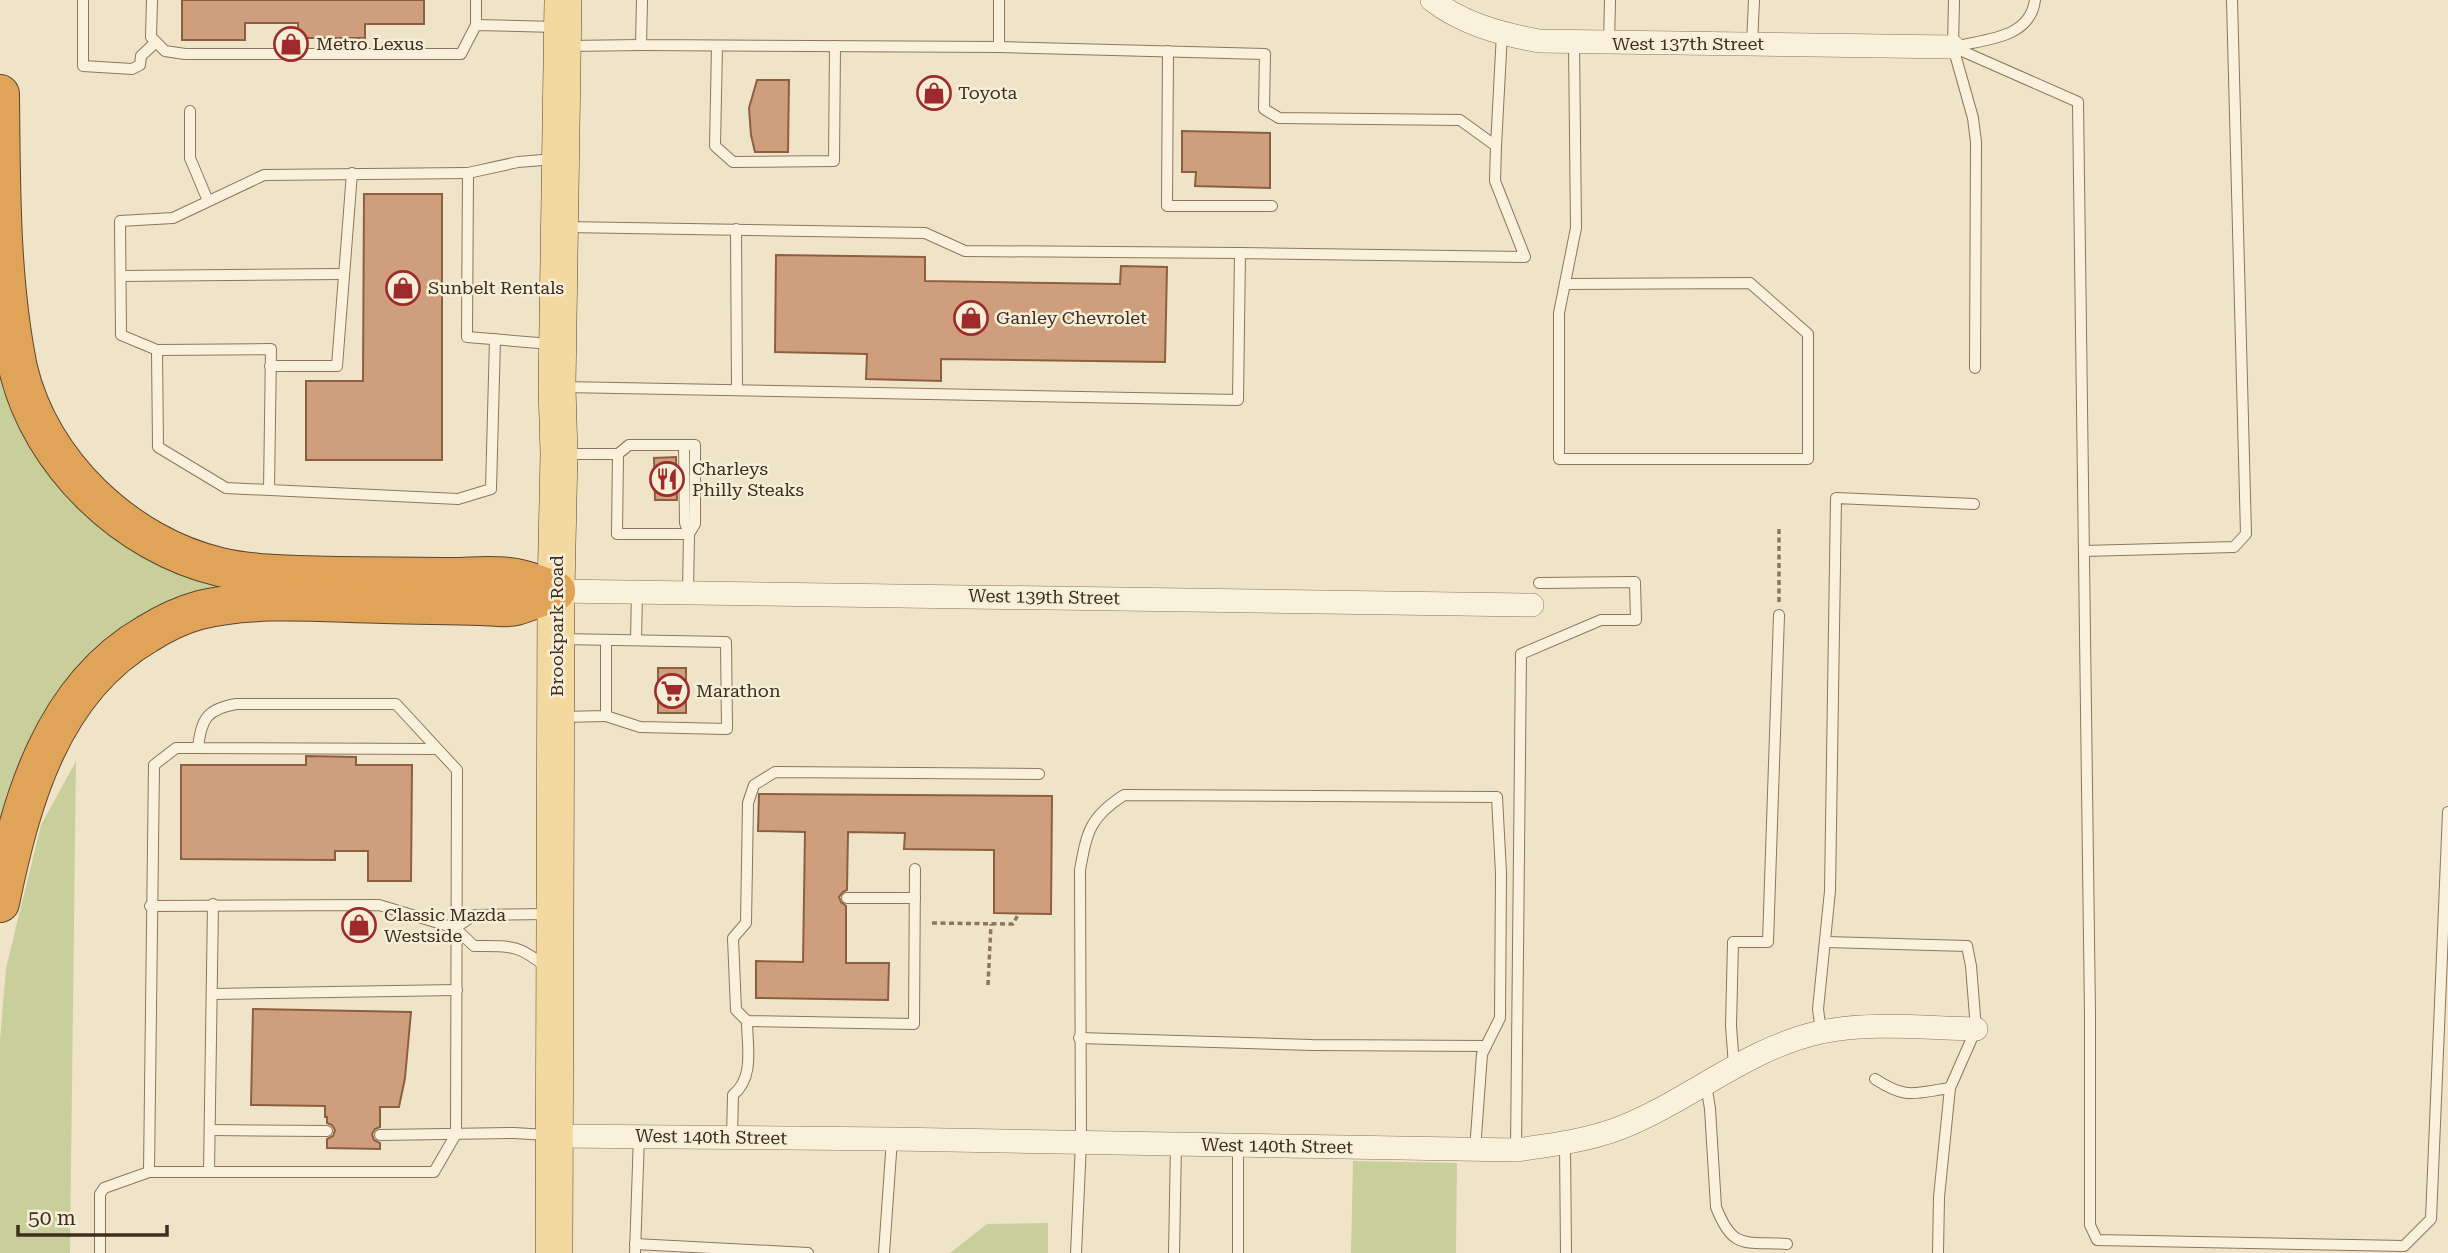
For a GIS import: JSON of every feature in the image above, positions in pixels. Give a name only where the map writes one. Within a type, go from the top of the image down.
[{"type":"highway","points":[[0,94],[4,280],[18,371],[46,435],[67,467],[96,498],[122,521],[148,538],[183,555],[220,568],[302,575],[515,577],[556,591]]},
{"type":"highway","points":[[0,904],[27,798],[56,727],[89,681],[131,643],[158,627],[200,610],[228,605],[281,602],[514,607],[556,591]]},
{"type":"main road","name":"Brookpark Road","points":[[554,1253],[556,591],[559,454],[557,345],[563,24]]},
{"type":"street","name":"West 137th Street","points":[[1432,0],[1462,18],[1502,33],[1539,41],[1953,47]]},
{"type":"street","name":"West 139th Street","points":[[556,591],[1536,594]]},
{"type":"street","name":"West 140th Street","points":[[554,1136],[1516,1150],[1565,1144],[1621,1127],[1734,1066],[1777,1046],[1821,1032],[1886,1027],[1976,1029]]},
{"type":"lane","points":[[83,0],[83,66],[132,69],[140,65],[141,56],[156,42]]},
{"type":"lane","points":[[152,0],[151,37],[165,51],[185,54],[461,54],[476,25],[476,0]]},
{"type":"lane","points":[[641,45],[642,0]]},
{"type":"lane","points":[[999,0],[999,47]]},
{"type":"lane","points":[[1609,44],[1610,0]]},
{"type":"lane","points":[[1752,45],[1754,0]]},
{"type":"lane","points":[[1954,0],[1953,47],[1973,118],[1976,142],[1975,368]]},
{"type":"lane","points":[[1953,47],[2013,33],[2027,23],[2034,10],[2035,0]]},
{"type":"lane","points":[[2084,551],[2234,547],[2246,534],[2232,0]]},
{"type":"lane","points":[[476,25],[563,24],[641,45],[999,47],[1265,54],[1264,109],[1279,118],[1460,120],[1496,146]]},
{"type":"lane","points":[[559,227],[925,233],[965,251],[1525,257],[1495,181],[1502,33]]},
{"type":"lane","points":[[1565,284],[1750,283],[1808,334],[1808,459],[1559,458],[1559,313],[1576,228],[1574,43]]},
{"type":"lane","points":[[717,46],[715,146],[733,162],[834,161],[835,46]]},
{"type":"lane","points":[[1953,47],[2078,102],[2090,1014],[2090,1225],[2096,1240],[2404,1246],[2431,1219],[2448,812]]},
{"type":"lane","points":[[1168,51],[1167,206],[1272,206]]},
{"type":"lane","points":[[190,111],[190,158],[208,201]]},
{"type":"lane","points":[[269,490],[271,349],[157,350],[121,335],[120,221],[173,218],[264,175],[468,173],[518,162],[560,159]]},
{"type":"lane","points":[[270,366],[337,366],[352,173]]},
{"type":"lane","points":[[468,173],[467,337],[557,345]]},
{"type":"lane","points":[[736,229],[737,390]]},
{"type":"lane","points":[[557,387],[1238,400],[1240,253]]},
{"type":"lane","points":[[121,276],[344,274]]},
{"type":"lane","points":[[157,350],[158,447],[226,488],[458,499],[491,489],[495,339]]},
{"type":"lane","points":[[559,454],[618,454],[629,445],[695,445],[695,524],[689,534],[688,592]]},
{"type":"lane","points":[[618,454],[617,534],[689,534]]},
{"type":"lane","points":[[1821,1032],[1818,1009],[1830,891],[1836,498],[1974,503]]},
{"type":"lane","points":[[1516,1150],[1521,654],[1601,620],[1636,620],[1635,582],[1536,594]]},
{"type":"lane","points":[[636,640],[637,591]]},
{"type":"lane","points":[[1734,1066],[1731,1026],[1733,942],[1768,942],[1779,615]]},
{"type":"lane","points":[[556,639],[726,642],[727,729],[640,727],[606,716],[556,717]]},
{"type":"lane","points":[[606,640],[606,716]]},
{"type":"lane","points":[[100,1253],[100,1194],[104,1188],[149,1172],[434,1172],[456,1134],[457,770],[397,704],[236,704],[218,708],[206,718],[200,730],[198,748]]},
{"type":"lane","points":[[149,1172],[150,906],[154,765],[176,748],[438,749]]},
{"type":"lane","points":[[732,1137],[733,1095],[742,1088],[748,1075],[747,1021],[736,1010],[733,938],[746,923],[748,803],[754,785],[775,772],[1038,774]]},
{"type":"lane","points":[[1076,1253],[1081,1143],[1080,870],[1087,835],[1103,809],[1124,795],[1497,797],[1502,873],[1500,1018],[1482,1054],[1475,1150]]},
{"type":"lane","points":[[747,1021],[914,1024],[915,869]]},
{"type":"lane","points":[[846,898],[915,898]]},
{"type":"lane","points":[[209,1172],[214,904]]},
{"type":"lane","points":[[150,906],[379,905],[455,928],[474,946],[515,946],[528,952],[555,974]]},
{"type":"lane","points":[[455,928],[474,915],[556,914]]},
{"type":"lane","points":[[1826,942],[1967,946],[1976,1029],[1950,1088],[1939,1197],[1938,1253]]},
{"type":"lane","points":[[212,994],[457,990]]},
{"type":"lane","points":[[1079,1038],[1312,1045],[1486,1045]]},
{"type":"lane","points":[[1875,1079],[1897,1093],[1910,1094],[1950,1088]]},
{"type":"lane","points":[[1705,1082],[1710,1109],[1716,1207],[1721,1222],[1736,1240],[1787,1244]]},
{"type":"lane","points":[[210,1130],[327,1131]]},
{"type":"lane","points":[[380,1135],[554,1136]]},
{"type":"lane","points":[[639,1136],[635,1249],[808,1253]]},
{"type":"lane","points":[[884,1253],[892,1139]]},
{"type":"lane","points":[[1174,1253],[1176,1144]]},
{"type":"lane","points":[[1565,1144],[1566,1253]]},
{"type":"lane","points":[[1238,1145],[1238,1253]]},
{"type":"path","points":[[1779,529],[1779,615]]},
{"type":"path","points":[[932,923],[1013,924],[1018,915]]},
{"type":"path","points":[[988,985],[991,924]]},
{"type":"green space","points":[[0,349],[39,446],[224,580],[225,594],[121,638],[0,849]]},
{"type":"green space","points":[[76,761],[70,1253],[0,1253],[0,1040],[6,968],[41,825]]},
{"type":"green space","points":[[1353,1161],[1457,1163],[1456,1253],[1351,1253]]},
{"type":"green space","points":[[1048,1223],[1048,1253],[950,1253],[987,1224]]},
{"type":"building","points":[[182,0],[424,0],[424,24],[365,24],[365,38],[298,38],[298,23],[245,23],[245,40],[182,40]]},
{"type":"building","points":[[757,80],[789,80],[788,152],[755,152],[749,108]]},
{"type":"building","points":[[1182,131],[1270,133],[1270,188],[1195,186],[1196,172],[1182,172]]},
{"type":"building","name":"Sunbelt Rentals","points":[[364,194],[442,194],[442,460],[306,460],[306,381],[363,381]]},
{"type":"building","name":"Ganley Chevrolet","points":[[776,255],[925,257],[925,281],[1120,284],[1121,266],[1167,267],[1165,362],[941,359],[941,381],[866,379],[867,354],[775,352]]},
{"type":"building","name":"Charleys Philly Steaks","points":[[676,457],[677,500],[655,500],[654,458]]},
{"type":"building","name":"Marathon","points":[[658,668],[686,668],[686,713],[658,713]]},
{"type":"building","points":[[306,756],[356,757],[356,765],[412,765],[411,881],[368,881],[368,851],[335,851],[335,860],[181,859],[181,765],[306,765]]},
{"type":"building","points":[[759,794],[1052,796],[1051,914],[994,913],[994,850],[904,849],[905,833],[848,832],[847,890],[839,897],[846,906],[846,963],[889,963],[888,1000],[756,998],[756,961],[803,962],[805,832],[758,831]]},
{"type":"building","points":[[253,1009],[411,1012],[405,1078],[399,1107],[380,1107],[380,1127],[372,1134],[374,1140],[380,1143],[380,1149],[327,1148],[327,1139],[333,1136],[335,1130],[327,1123],[325,1106],[251,1105]]},
{"type":"place","name":"Metro Lexus","points":[[291,44]]},
{"type":"place","name":"Toyota","points":[[934,93]]},
{"type":"place","name":"Sunbelt Rentals","points":[[403,288]]},
{"type":"place","name":"Ganley Chevrolet","points":[[971,318]]},
{"type":"place","name":"Charleys Philly Steaks","points":[[667,479]]},
{"type":"place","name":"Marathon","points":[[672,691]]},
{"type":"place","name":"Classic Mazda Westside","points":[[359,925]]}]
